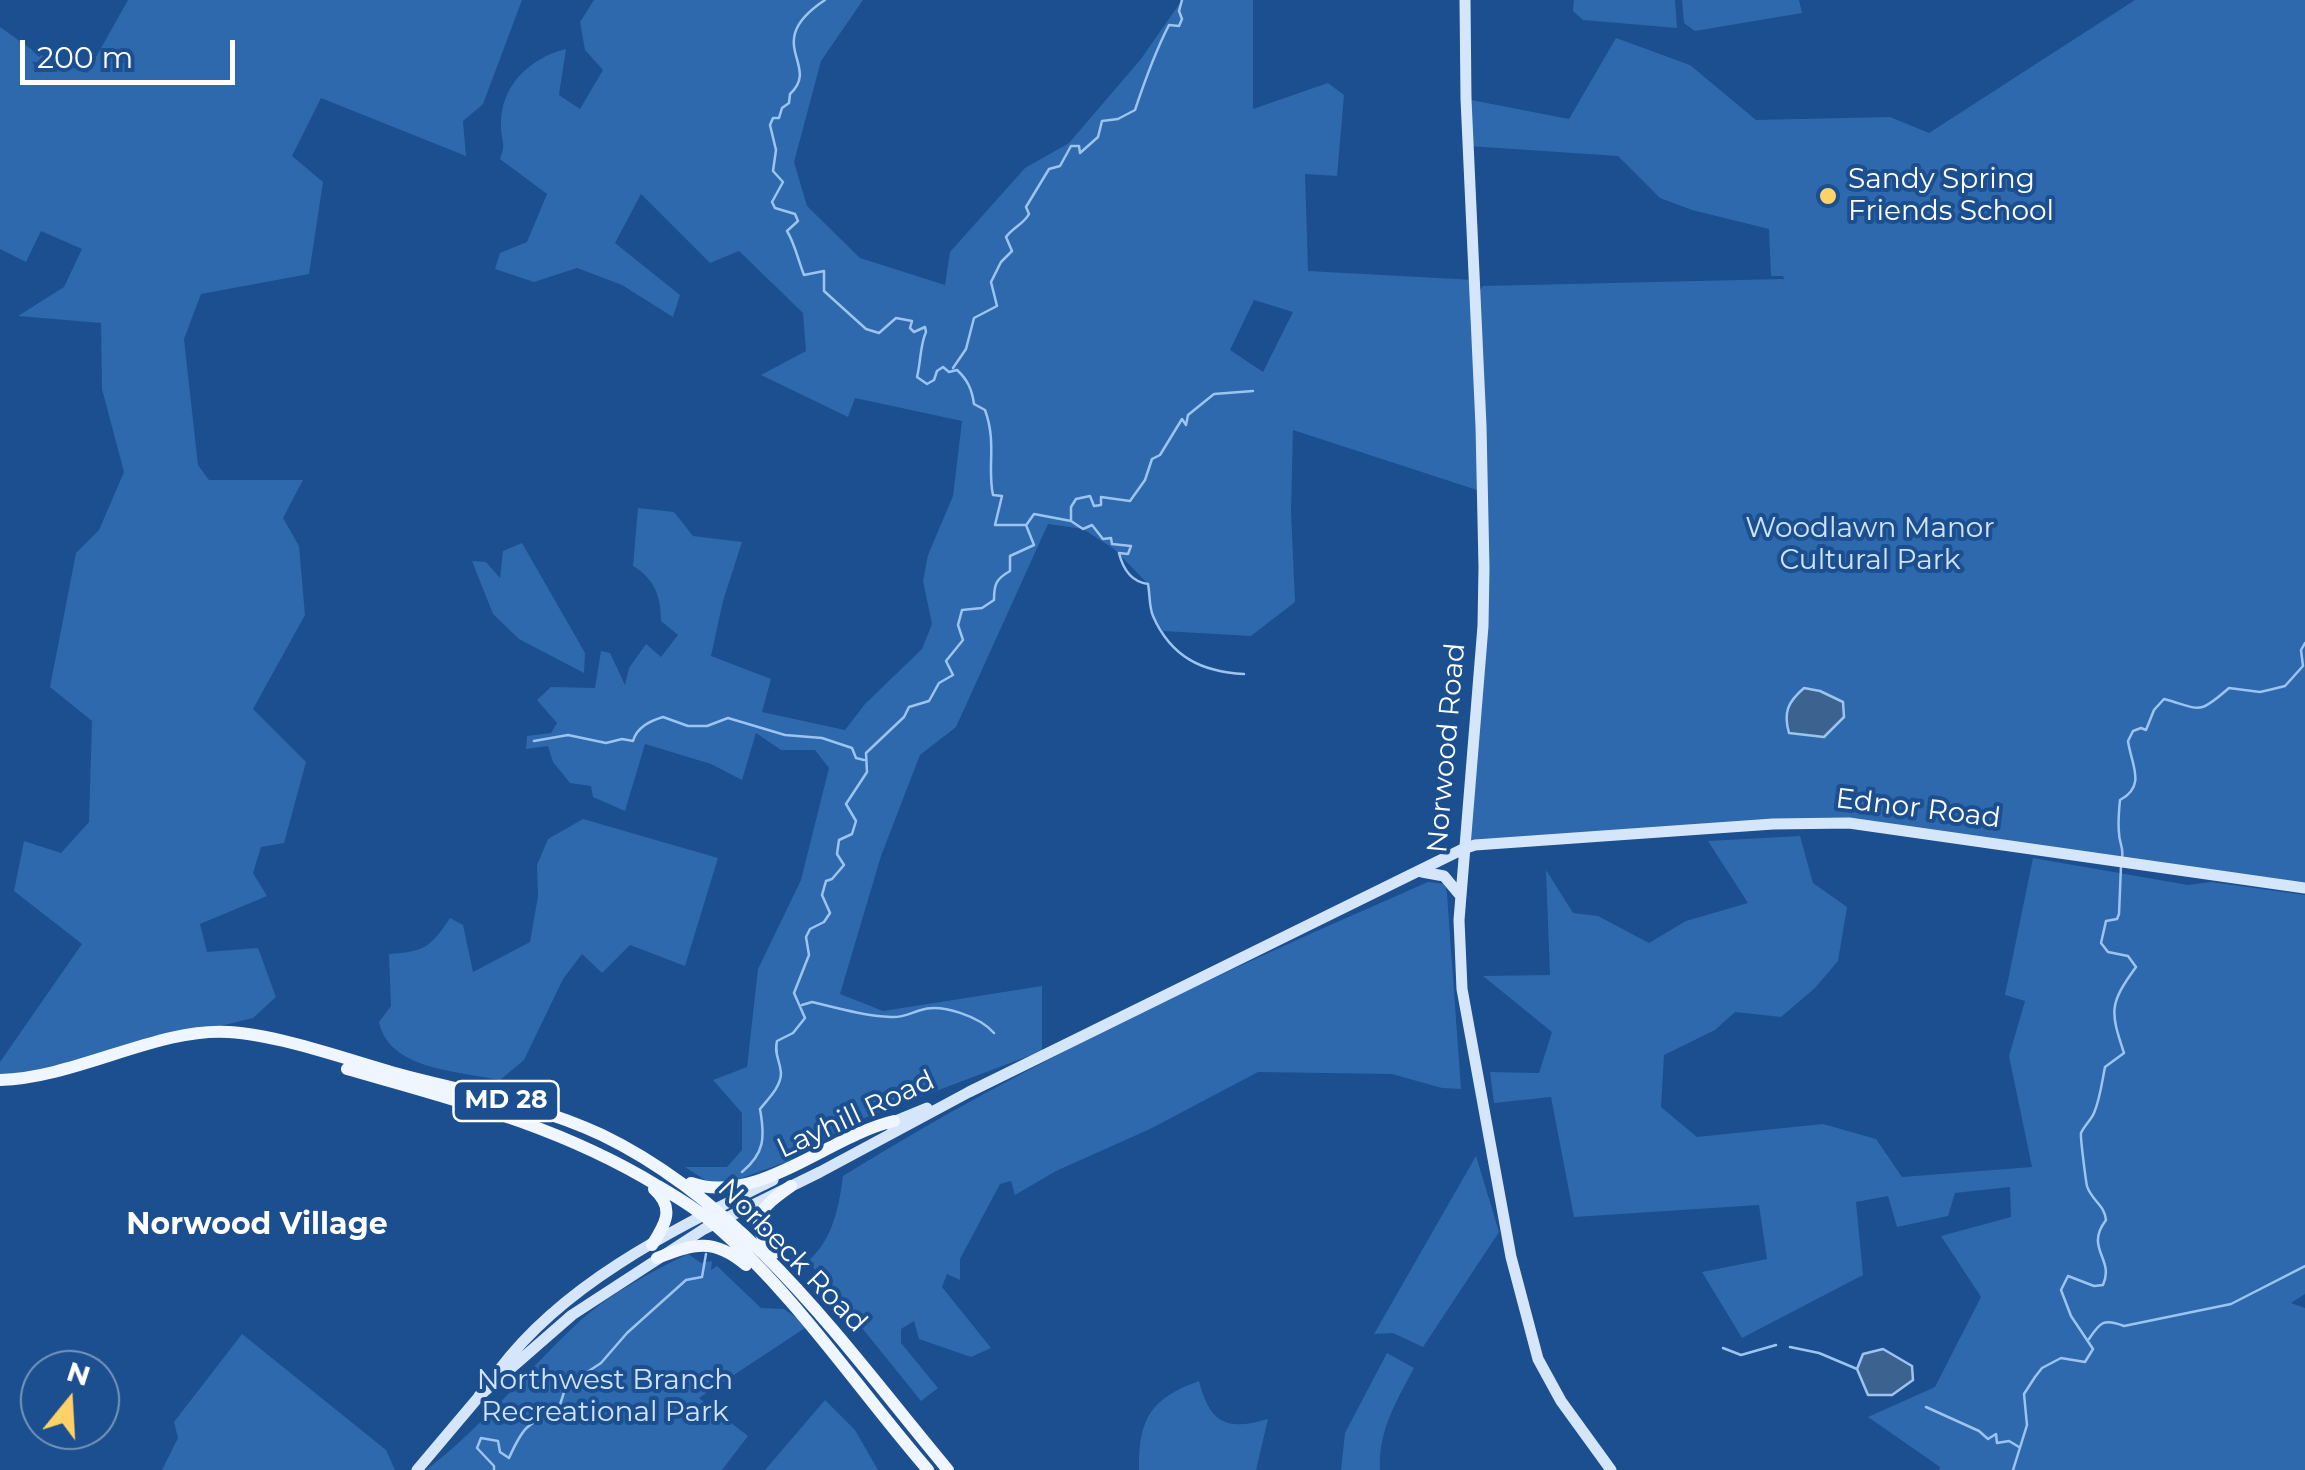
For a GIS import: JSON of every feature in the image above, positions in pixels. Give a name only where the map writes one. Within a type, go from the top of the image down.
[{"type":"main road","name":"Norwood Road","points":[[1465,0],[1484,568],[1483,626],[1461,896],[1466,1009],[1525,1318],[1538,1359],[1553,1387],[1611,1470]]},
{"type":"main road","name":"Ednor Road","points":[[1464,849],[1474,845],[1773,824],[1849,822],[2305,888]]},
{"type":"main road","name":"Layhill Road","points":[[715,1216],[791,1186],[968,1092],[1464,849]]},
{"type":"main road","points":[[1413,874],[1431,872],[1444,876],[1461,896]]},
{"type":"main road","name":"Norbeck Road","points":[[0,1080],[57,1073],[172,1039],[229,1032],[532,1108],[602,1136],[661,1169],[782,1274],[948,1470]]},
{"type":"main road","name":"Norbeck Road","points":[[275,1041],[334,1065],[536,1124],[629,1168],[715,1216],[928,1470]]},
{"type":"main road","name":"Layhill Road","points":[[417,1470],[479,1396],[569,1317],[655,1252],[894,1122],[968,1092]]},
{"type":"main road","points":[[661,1169],[706,1188],[754,1184],[870,1127],[894,1122]]},
{"type":"main road","points":[[629,1168],[666,1202],[666,1221],[655,1252],[713,1246],[732,1253],[754,1270],[800,1324],[824,1343]]},
{"type":"main road","points":[[791,1186],[765,1204],[758,1222],[759,1233],[849,1340],[861,1365]]},
{"type":"green space","points":[[128,0],[522,0],[483,104],[463,121],[466,156],[321,98],[292,156],[323,182],[309,274],[201,294],[184,339],[198,465],[209,480],[303,480],[283,518],[299,546],[305,615],[253,709],[306,762],[284,843],[261,847],[253,873],[267,896],[200,924],[207,952],[258,948],[276,997],[253,1018],[0,1080],[0,1062],[82,944],[14,891],[24,841],[61,853],[89,822],[92,721],[50,687],[76,553],[99,530],[124,472],[102,389],[101,323],[18,316],[64,287],[82,249],[41,231],[26,262],[0,249],[0,27],[38,54],[87,73]]},
{"type":"green space","points":[[594,0],[863,0],[821,61],[794,162],[807,206],[860,258],[945,285],[950,252],[1025,168],[1069,143],[1141,59],[1182,0],[1253,0],[1253,109],[1328,83],[1344,95],[1337,176],[1305,174],[1308,271],[1475,280],[1480,491],[1293,430],[1295,602],[1251,636],[1163,631],[1152,614],[1148,584],[1114,549],[1083,529],[1048,524],[956,727],[920,755],[881,856],[840,994],[883,1011],[1042,986],[1042,1051],[854,1122],[786,1162],[728,1183],[705,1180],[685,1167],[727,1167],[742,1150],[742,1113],[713,1080],[747,1067],[758,969],[801,880],[829,768],[815,750],[781,750],[756,733],[742,780],[711,764],[645,744],[625,811],[593,797],[591,786],[570,783],[553,762],[548,746],[526,749],[527,736],[551,733],[557,723],[537,700],[551,687],[595,688],[601,651],[610,653],[625,685],[629,668],[646,644],[661,657],[678,635],[661,621],[655,589],[633,566],[638,508],[674,512],[693,536],[742,542],[711,656],[771,679],[762,712],[845,730],[865,704],[922,649],[932,624],[923,581],[928,555],[953,496],[962,421],[855,398],[848,417],[761,375],[806,351],[803,313],[739,251],[710,263],[641,194],[615,243],[680,295],[673,317],[622,285],[577,268],[534,282],[495,269],[500,253],[527,242],[547,194],[500,159],[505,100],[529,67],[566,49],[559,95],[580,109],[603,70],[585,50],[580,22]],"holes":[[[1254,300],[1293,312],[1263,372],[1230,350]]]},
{"type":"green space","points":[[1574,0],[1675,0],[1677,28],[1583,20],[1573,11]]},
{"type":"green space","points":[[1682,0],[1799,0],[1802,13],[1695,31],[1684,23]]},
{"type":"green space","name":"Woodlawn Manor Cultural Park","points":[[2135,0],[2305,0],[2305,885],[1849,823],[1464,849],[1483,620],[1480,290],[1483,286],[1784,279],[1771,276],[1769,229],[1660,198],[1618,156],[1469,146],[1466,99],[1569,119],[1616,38],[1690,65],[1756,120],[1890,117],[1929,133]]},
{"type":"green space","points":[[522,543],[585,653],[584,673],[519,639],[493,614],[472,561],[486,562],[500,578],[503,551]]},
{"type":"green space","points":[[583,819],[718,858],[685,966],[630,945],[602,973],[582,954],[563,979],[524,1060],[500,1080],[427,1066],[396,1050],[385,1038],[379,1022],[391,1006],[389,954],[426,946],[450,918],[463,925],[473,972],[530,942],[538,896],[537,865],[548,839]]},
{"type":"green space","points":[[1800,836],[1813,883],[1847,907],[1838,961],[1815,988],[1781,1017],[1735,1012],[1715,1030],[1664,1055],[1661,1107],[1697,1137],[1823,1124],[1876,1139],[1902,1177],[2032,1167],[2009,1056],[2025,1001],[2005,995],[2033,858],[2188,885],[2211,882],[2305,895],[2305,1294],[2291,1303],[2305,1308],[2305,1470],[1939,1470],[1940,1467],[1868,1417],[1935,1387],[1981,1297],[1941,1236],[2011,1217],[2010,1187],[1955,1193],[1948,1216],[1897,1227],[1888,1196],[1856,1202],[1863,1275],[1742,1338],[1702,1272],[1767,1259],[1759,1205],[1574,1217],[1551,1097],[1494,1103],[1490,1072],[1539,1073],[1552,1032],[1483,976],[1550,975],[1546,870],[1573,913],[1598,916],[1649,943],[1686,921],[1748,903],[1708,841]]},
{"type":"green space","points":[[1428,882],[1445,884],[1447,894],[1461,1089],[1442,1088],[1392,1074],[1258,1072],[1015,1195],[1011,1181],[1000,1184],[960,1259],[960,1280],[947,1274],[942,1287],[991,1348],[971,1357],[919,1339],[914,1321],[901,1329],[901,1343],[938,1388],[921,1401],[808,1261],[829,1233],[843,1176],[1057,1055],[1278,948]]},
{"type":"green space","points":[[1476,1156],[1499,1232],[1423,1347],[1393,1333],[1374,1334]]},
{"type":"green space","name":"Northwest Branch Recreational Park","points":[[688,1254],[701,1263],[712,1261],[711,1270],[717,1266],[761,1308],[784,1309],[808,1326],[699,1398],[748,1436],[722,1470],[426,1470],[467,1435],[582,1319],[633,1283]]},
{"type":"green space","points":[[242,1334],[386,1450],[395,1470],[162,1470],[178,1438],[174,1422]]},
{"type":"green space","points":[[1387,1353],[1414,1368],[1385,1430],[1380,1470],[1341,1470],[1345,1433]]},
{"type":"green space","points":[[1199,1381],[1209,1407],[1222,1421],[1241,1424],[1268,1419],[1256,1470],[1139,1470],[1141,1437],[1151,1413],[1169,1395]]},
{"type":"green space","points":[[825,1400],[855,1430],[878,1470],[765,1470]]},
{"type":"shaded area","points":[[1804,688],[1843,702],[1844,717],[1824,737],[1789,733],[1788,708]]},
{"type":"shaded area","points":[[1883,1349],[1912,1366],[1913,1380],[1892,1395],[1868,1395],[1857,1369],[1863,1354]]},
{"type":"waterway","points":[[742,1172],[759,1151],[763,1136],[760,1109],[780,1078],[777,1041],[793,1033],[805,1018],[794,993],[809,955],[806,937],[830,913],[822,895],[826,881],[844,865],[837,854],[839,840],[852,834],[856,821],[846,804],[867,772],[866,753],[904,717],[909,707],[929,701],[939,683],[953,675],[946,661],[963,640],[958,625],[962,610],[982,608],[994,600],[997,582],[1010,571],[1010,556],[1034,545],[1026,525],[995,525],[1002,496],[993,495],[989,422],[985,410],[974,404],[964,378],[957,370],[949,372],[943,367],[927,384],[917,377],[925,327],[914,332],[910,328],[912,321],[896,318],[879,333],[866,329],[824,291],[824,271],[804,275],[787,231],[798,221],[795,214],[775,208],[772,202],[783,182],[773,171],[776,150],[770,125],[773,118],[779,118],[798,83],[794,41],[797,29],[806,15],[825,0]]},
{"type":"waterway","points":[[953,368],[966,349],[974,318],[997,306],[991,282],[1012,251],[1006,237],[1027,217],[1026,207],[1049,169],[1060,166],[1071,146],[1079,146],[1080,153],[1098,137],[1102,121],[1118,119],[1135,110],[1169,25],[1179,26],[1182,19],[1182,0]]},
{"type":"waterway","points":[[1027,524],[1034,514],[1071,521],[1071,507],[1076,499],[1090,496],[1094,506],[1101,505],[1101,497],[1130,501],[1145,480],[1152,459],[1160,455],[1182,419],[1186,425],[1188,415],[1214,394],[1253,391]]},
{"type":"waterway","points":[[1071,521],[1083,529],[1092,525],[1103,539],[1111,538],[1112,544],[1131,546],[1128,554],[1119,553],[1123,564],[1133,578],[1148,584],[1153,616],[1179,652],[1201,666],[1244,674]]},
{"type":"waterway","points":[[2122,858],[2120,800],[2135,781],[2128,741],[2133,731],[2146,730],[2154,710],[2164,699],[2198,708],[2229,688],[2260,692],[2285,686],[2303,666],[2301,650],[2305,643]]},
{"type":"waterway","points":[[534,741],[568,735],[606,743],[633,741],[645,725],[663,717],[688,726],[707,726],[728,718],[785,735],[822,738],[852,748],[856,758],[864,760]]},
{"type":"waterway","points":[[2013,1470],[2027,1425],[2024,1394],[2035,1377],[2042,1368],[2061,1358],[2085,1362],[2093,1349],[2071,1316],[2061,1290],[2068,1276],[2094,1286],[2103,1285],[2106,1276],[2098,1239],[2106,1220],[2087,1186],[2081,1133],[2096,1108],[2105,1067],[2124,1053],[2115,1008],[2136,967],[2128,956],[2108,952],[2101,943],[2106,921],[2117,919],[2119,914],[2121,866]]},
{"type":"waterway","points":[[802,1005],[812,1002],[895,1017],[939,1008],[970,1017],[994,1033]]},
{"type":"waterway","points":[[494,1470],[477,1448],[481,1438],[498,1441],[500,1452],[509,1458],[527,1428],[558,1411],[566,1386],[601,1363],[627,1333],[686,1280],[702,1277],[706,1254]]},
{"type":"waterway","points":[[2089,1339],[2107,1322],[2124,1326],[2231,1304],[2305,1266]]},
{"type":"waterway","points":[[1723,1348],[1741,1355],[1776,1345]]},
{"type":"waterway","points":[[1790,1347],[1819,1353],[1857,1369]]},
{"type":"waterway","points":[[1926,1407],[1988,1439],[1996,1434],[1997,1443],[2009,1441],[2019,1447]]},
{"type":"place","name":"Sandy Spring Friends School","points":[[1828,196]]},
{"type":"district","name":"Norwood Village","points":[[257,1225]]}]
